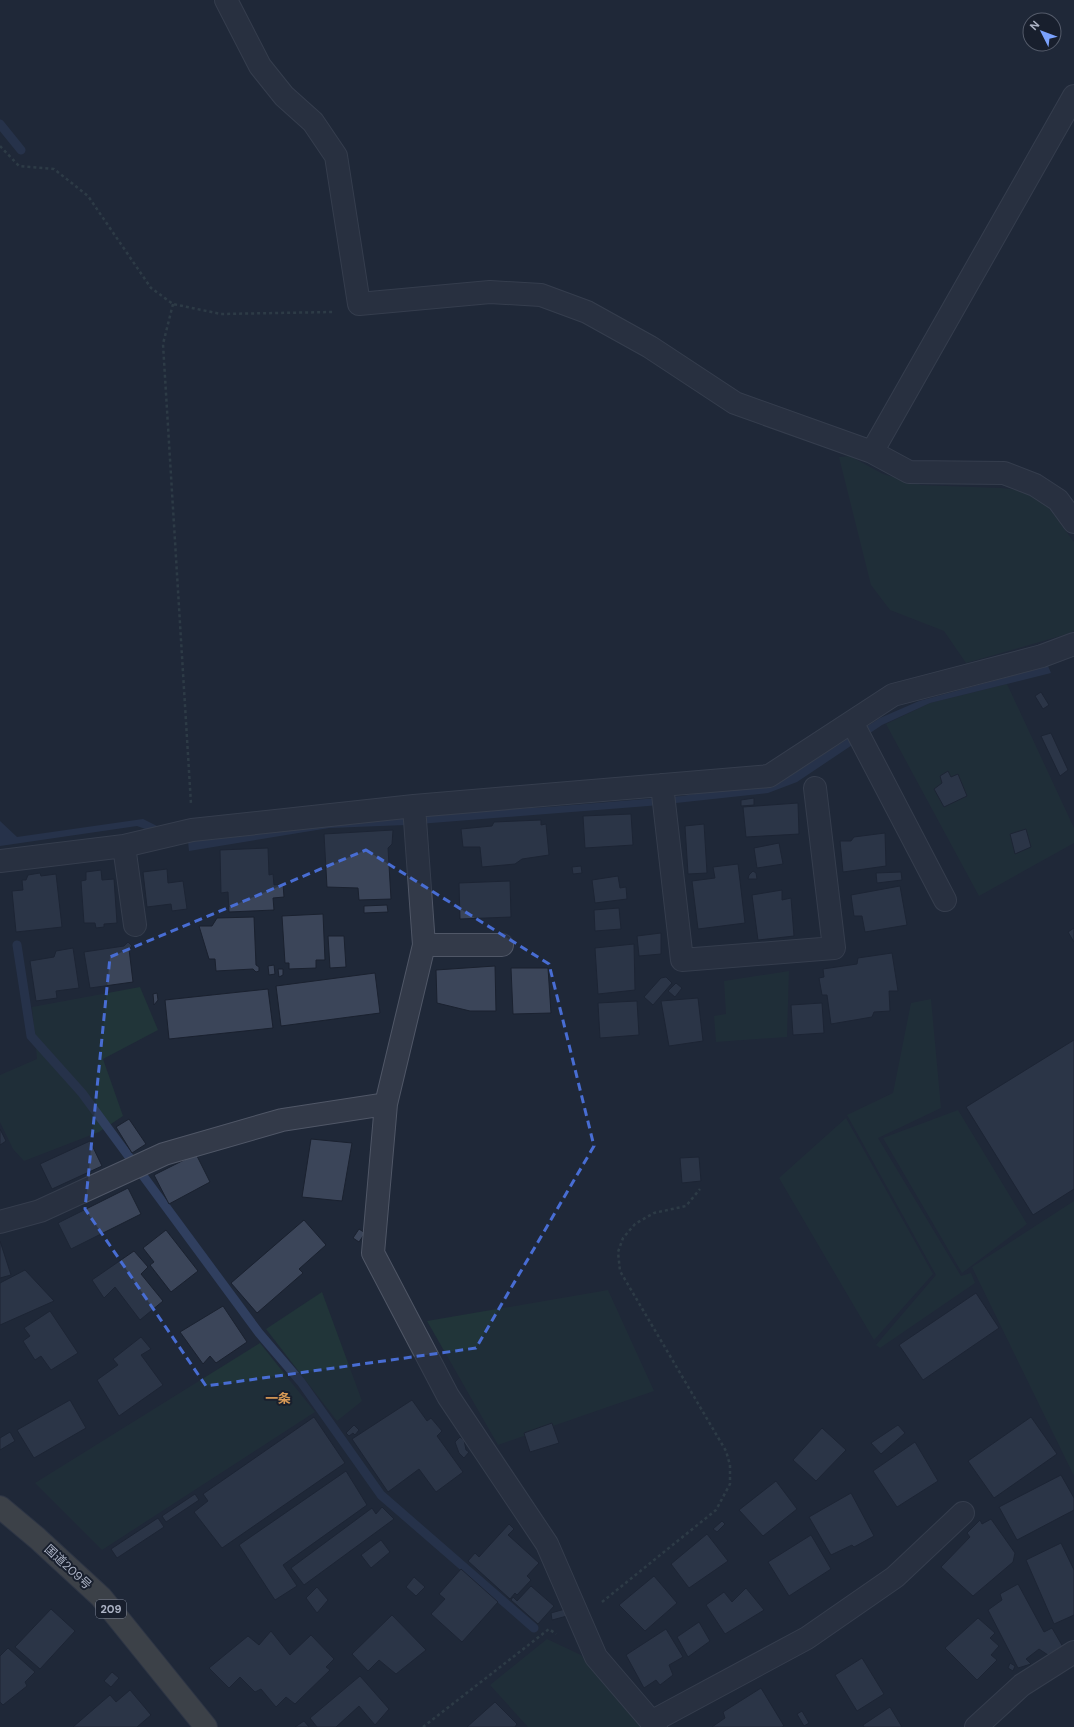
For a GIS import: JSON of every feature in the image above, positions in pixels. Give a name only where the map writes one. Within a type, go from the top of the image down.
[{"type":"highway","name":"国道209号","points":[[0,1506],[101,1597],[206,1727]]},
{"type":"street","points":[[226,0],[260,66],[284,96],[313,122],[336,156],[358,304],[490,292],[541,295],[587,312],[650,347],[735,403],[872,452],[909,472],[1004,473],[1035,485],[1058,500],[1074,522]]},
{"type":"street","points":[[872,452],[1074,96]]},
{"type":"street","points":[[0,861],[124,846],[192,830],[414,806],[769,776],[893,695],[1042,656],[1074,644]]},
{"type":"street","points":[[852,722],[945,900]]},
{"type":"street","points":[[662,785],[682,960],[834,948],[815,788]]},
{"type":"street","points":[[414,806],[424,944],[386,1104],[373,1253],[448,1396],[547,1544],[596,1657],[654,1724],[807,1638],[895,1577],[963,1512]]},
{"type":"street","points":[[124,846],[135,925]]},
{"type":"street","points":[[424,944],[502,945]]},
{"type":"street","points":[[0,1222],[40,1211],[164,1154],[282,1120],[386,1104]]},
{"type":"street","points":[[976,1727],[1022,1685],[1074,1652]]},
{"type":"path","points":[[0,146],[19,166],[54,169],[88,196],[151,288],[173,304],[221,314],[330,313],[358,304]]},
{"type":"path","points":[[173,304],[163,344],[192,830]]},
{"type":"path","points":[[580,1619],[716,1510],[730,1484],[730,1466],[726,1451],[620,1271],[618,1252],[623,1238],[635,1224],[654,1213],[686,1206],[700,1189]]},
{"type":"path","points":[[423,1727],[549,1630],[596,1657]]},
{"type":"highlighted area","points":[[366,850],[549,964],[594,1146],[476,1348],[206,1386],[85,1209],[110,957]]},
{"type":"green space","points":[[850,456],[883,474],[921,485],[1001,488],[1029,491],[1046,504],[1074,542],[1074,631],[966,663],[944,631],[890,610],[871,585],[839,457]]},
{"type":"green space","points":[[1007,684],[1074,828],[1074,843],[979,896],[886,724],[930,703]]},
{"type":"green space","points":[[789,971],[787,1037],[716,1042],[714,1016],[726,1014],[724,981]]},
{"type":"green space","points":[[140,987],[158,1030],[103,1059],[123,1116],[99,1132],[24,1161],[13,1149],[0,1122],[0,1075],[37,1059],[32,1007]]},
{"type":"green space","points":[[931,999],[941,1108],[878,1138],[961,1276],[971,1273],[975,1283],[880,1348],[876,1345],[936,1275],[847,1115],[893,1093],[911,1003]]},
{"type":"green space","points":[[958,1110],[1027,1224],[962,1273],[883,1138]]},
{"type":"green space","points":[[846,1118],[933,1274],[874,1340],[779,1178]]},
{"type":"green space","points":[[1074,1201],[1074,1476],[972,1267]]},
{"type":"green space","points":[[608,1290],[654,1391],[498,1445],[427,1321]]},
{"type":"green space","points":[[322,1292],[362,1401],[337,1421],[266,1329]]},
{"type":"green space","points":[[260,1343],[315,1412],[102,1550],[35,1483]]},
{"type":"green space","points":[[547,1639],[581,1655],[644,1726],[528,1727],[490,1685]]},
{"type":"water","points":[[1048,666],[1051,673],[930,703],[882,725],[797,782],[768,793],[648,806],[406,825],[329,828],[189,851],[188,841],[400,815],[548,807],[682,796],[775,781],[793,774],[880,718],[919,701]]},
{"type":"water","points":[[143,819],[159,827],[148,830],[137,826],[0,846],[0,821],[17,837]]},
{"type":"building","points":[[1041,692],[1049,705],[1043,709],[1035,696]]},
{"type":"building","points":[[1051,733],[1068,770],[1060,776],[1041,736]]},
{"type":"building","points":[[948,771],[951,777],[958,774],[967,796],[944,807],[934,789],[942,783],[940,776]]},
{"type":"building","points":[[754,798],[754,805],[741,806],[741,800]]},
{"type":"building","points":[[798,803],[799,834],[746,837],[743,807]]},
{"type":"building","points":[[631,814],[633,845],[585,848],[583,816]]},
{"type":"building","points":[[541,820],[541,825],[546,824],[549,855],[522,859],[515,864],[482,867],[480,847],[463,847],[461,829],[492,826],[494,822]]},
{"type":"building","points":[[704,824],[707,873],[688,874],[685,826]]},
{"type":"building","points":[[1026,829],[1031,847],[1015,854],[1010,834]]},
{"type":"building","points":[[393,830],[392,844],[388,848],[391,899],[359,900],[358,888],[327,887],[324,834]]},
{"type":"building","points":[[885,833],[886,866],[843,872],[840,841],[851,841],[854,837]]},
{"type":"building","points":[[779,843],[783,864],[757,868],[754,848]]},
{"type":"building","points":[[268,848],[269,875],[273,874],[274,885],[283,884],[284,897],[273,898],[274,910],[229,912],[228,892],[221,893],[220,850]]},
{"type":"building","points":[[738,864],[745,923],[698,929],[692,881],[715,878],[713,867]]},
{"type":"building","points":[[581,866],[582,873],[573,874],[572,867]]},
{"type":"building","points":[[167,869],[168,883],[183,881],[187,909],[172,911],[171,904],[147,907],[143,872]]},
{"type":"building","points":[[101,870],[102,880],[114,879],[117,923],[104,924],[104,927],[96,928],[95,923],[84,923],[81,881],[86,880],[86,872]]},
{"type":"building","points":[[753,871],[756,873],[757,879],[748,879],[749,875]]},
{"type":"building","points":[[901,872],[902,880],[877,883],[876,873]]},
{"type":"building","points":[[40,873],[41,876],[56,874],[62,927],[16,932],[12,891],[23,890],[22,880],[26,880],[28,875]]},
{"type":"building","points":[[618,876],[620,888],[626,887],[627,899],[595,903],[592,880]]},
{"type":"building","points":[[510,881],[511,917],[460,919],[459,883]]},
{"type":"building","points":[[900,886],[907,925],[865,932],[862,916],[854,916],[851,895]]},
{"type":"building","points":[[782,890],[782,900],[791,898],[794,936],[758,940],[752,895]]},
{"type":"building","points":[[387,905],[388,912],[364,913],[364,906]]},
{"type":"building","points":[[619,908],[621,929],[595,931],[594,910]]},
{"type":"building","points":[[323,914],[325,960],[316,960],[316,968],[289,969],[289,963],[285,963],[282,916]]},
{"type":"building","points":[[254,917],[256,965],[259,967],[259,971],[256,972],[253,969],[216,971],[215,959],[209,959],[199,926],[212,926],[217,918]]},
{"type":"building","points":[[1074,928],[1074,942],[1068,932]]},
{"type":"building","points":[[661,933],[661,954],[639,956],[637,936]]},
{"type":"building","points":[[328,936],[344,936],[346,967],[330,968]]},
{"type":"building","points":[[128,942],[132,946],[129,949],[133,982],[90,988],[84,952],[124,946]]},
{"type":"building","points":[[634,944],[635,990],[598,994],[595,948]]},
{"type":"building","points":[[73,948],[79,988],[56,991],[57,998],[36,1001],[30,961],[54,957],[56,951]]},
{"type":"building","points":[[892,953],[898,991],[889,991],[890,1011],[874,1012],[872,1017],[831,1024],[827,995],[822,995],[819,978],[824,977],[823,969],[857,964],[858,958]]},
{"type":"building","points":[[274,965],[275,974],[269,975],[268,966]]},
{"type":"building","points":[[495,966],[496,1011],[470,1011],[437,1003],[436,970]]},
{"type":"building","points":[[511,968],[548,968],[551,1013],[513,1014]]},
{"type":"building","points":[[278,969],[283,969],[283,975],[279,977]]},
{"type":"building","points":[[375,973],[380,1013],[281,1026],[276,986]]},
{"type":"building","points":[[666,977],[672,983],[653,1005],[644,997],[661,978]]},
{"type":"building","points":[[676,983],[682,988],[675,997],[668,991]]},
{"type":"building","points":[[268,989],[273,1028],[169,1039],[165,1000]]},
{"type":"building","points":[[157,993],[158,1000],[154,1005],[153,994]]},
{"type":"building","points":[[698,998],[703,1041],[669,1046],[661,1001]]},
{"type":"building","points":[[637,1001],[639,1035],[600,1038],[598,1003]]},
{"type":"building","points":[[822,1003],[824,1033],[793,1035],[791,1005]]},
{"type":"building","points":[[1074,1040],[1074,1189],[1033,1215],[966,1107]]},
{"type":"building","points":[[129,1119],[146,1144],[132,1153],[116,1127]]},
{"type":"building","points":[[0,1129],[6,1141],[0,1145]]},
{"type":"building","points":[[311,1139],[352,1143],[342,1201],[302,1197]]},
{"type":"building","points":[[90,1141],[102,1166],[52,1189],[40,1164]]},
{"type":"building","points":[[196,1154],[210,1182],[169,1204],[154,1175]]},
{"type":"building","points":[[699,1157],[701,1181],[682,1183],[680,1158]]},
{"type":"building","points":[[128,1188],[141,1214],[71,1249],[58,1223]]},
{"type":"building","points":[[304,1220],[326,1245],[299,1269],[303,1273],[257,1313],[231,1283]]},
{"type":"building","points":[[359,1229],[365,1233],[359,1242],[353,1238]]},
{"type":"building","points":[[166,1230],[198,1271],[171,1292],[150,1265],[154,1262],[143,1248]]},
{"type":"building","points":[[0,1241],[11,1275],[0,1278]]},
{"type":"building","points":[[134,1251],[148,1267],[141,1274],[163,1301],[140,1320],[115,1287],[104,1298],[92,1280]]},
{"type":"building","points":[[25,1270],[54,1301],[0,1325],[0,1283]]},
{"type":"building","points":[[976,1293],[999,1328],[923,1380],[899,1345]]},
{"type":"building","points":[[223,1306],[247,1342],[216,1363],[210,1356],[203,1364],[180,1332]]},
{"type":"building","points":[[50,1311],[78,1353],[51,1370],[41,1356],[35,1360],[23,1341],[30,1336],[24,1328]]},
{"type":"building","points":[[141,1337],[151,1349],[141,1355],[163,1385],[119,1416],[97,1380],[118,1365],[113,1359]]},
{"type":"building","points":[[70,1400],[86,1428],[34,1458],[17,1430]]},
{"type":"building","points":[[412,1400],[427,1421],[431,1418],[442,1431],[437,1436],[463,1472],[436,1492],[419,1469],[388,1492],[352,1439]]},
{"type":"building","points":[[314,1417],[345,1463],[222,1548],[194,1512],[208,1501],[203,1494]]},
{"type":"building","points":[[1031,1417],[1057,1454],[994,1498],[968,1461]]},
{"type":"building","points":[[552,1423],[559,1443],[530,1452],[524,1433]]},
{"type":"building","points":[[354,1425],[359,1430],[355,1435],[353,1433],[349,1436],[346,1433]]},
{"type":"building","points":[[898,1425],[905,1433],[881,1454],[871,1443]]},
{"type":"building","points":[[822,1428],[846,1450],[816,1481],[793,1460]]},
{"type":"building","points":[[10,1432],[15,1441],[0,1450],[0,1438]]},
{"type":"building","points":[[460,1437],[464,1440],[466,1450],[469,1452],[464,1458],[459,1453],[455,1442]]},
{"type":"building","points":[[915,1442],[938,1481],[897,1507],[873,1471]]},
{"type":"building","points":[[346,1471],[367,1505],[283,1565],[297,1586],[275,1600],[239,1545]]},
{"type":"building","points":[[1061,1475],[1074,1498],[1074,1510],[1017,1540],[999,1507]]},
{"type":"building","points":[[776,1481],[797,1509],[763,1536],[739,1510]]},
{"type":"building","points":[[851,1493],[874,1536],[854,1547],[852,1545],[831,1555],[809,1517]]},
{"type":"building","points":[[195,1494],[199,1500],[166,1522],[162,1516]]},
{"type":"building","points":[[382,1507],[394,1519],[304,1585],[291,1568],[372,1508],[376,1514]]},
{"type":"building","points":[[158,1518],[164,1527],[117,1558],[111,1549]]},
{"type":"building","points":[[991,1519],[1015,1553],[1013,1562],[973,1596],[941,1567],[970,1537],[967,1533],[980,1520],[982,1524]]},
{"type":"building","points":[[722,1521],[725,1524],[717,1532],[713,1529]]},
{"type":"building","points":[[509,1524],[514,1529],[508,1535],[539,1563],[527,1576],[531,1580],[517,1595],[515,1593],[510,1599],[468,1561],[475,1553],[479,1557]]},
{"type":"building","points":[[707,1534],[728,1561],[689,1588],[671,1564]]},
{"type":"building","points":[[811,1535],[831,1569],[789,1596],[768,1562]]},
{"type":"building","points":[[381,1540],[390,1552],[371,1568],[361,1555]]},
{"type":"building","points":[[1061,1543],[1074,1570],[1074,1615],[1054,1624],[1026,1560]]},
{"type":"building","points":[[461,1569],[498,1602],[462,1642],[431,1614],[445,1599],[439,1594]]},
{"type":"building","points":[[654,1576],[677,1603],[645,1631],[619,1605]]},
{"type":"building","points":[[414,1577],[425,1587],[416,1596],[406,1587]]},
{"type":"building","points":[[1018,1584],[1044,1632],[1052,1628],[1063,1647],[1048,1655],[1039,1649],[1026,1659],[1031,1664],[1018,1668],[988,1610],[1002,1600],[1000,1594]]},
{"type":"building","points":[[531,1586],[554,1606],[538,1624],[511,1600],[513,1597],[517,1601]]},
{"type":"building","points":[[317,1587],[328,1600],[317,1613],[306,1598]]},
{"type":"building","points":[[746,1588],[764,1610],[725,1634],[706,1605],[724,1592],[732,1602]]},
{"type":"building","points":[[51,1609],[75,1631],[40,1669],[15,1647]]},
{"type":"building","points":[[565,1609],[567,1616],[552,1620],[551,1613]]},
{"type":"building","points":[[392,1615],[426,1650],[396,1674],[379,1660],[368,1671],[352,1654]]},
{"type":"building","points":[[978,1618],[995,1633],[990,1638],[999,1646],[991,1655],[997,1660],[977,1680],[945,1648]]},
{"type":"building","points":[[699,1622],[710,1641],[688,1657],[677,1637]]},
{"type":"building","points":[[666,1629],[683,1657],[669,1665],[673,1675],[660,1685],[656,1680],[644,1688],[626,1655]]},
{"type":"building","points":[[271,1631],[290,1655],[311,1635],[334,1659],[326,1667],[330,1670],[295,1704],[286,1697],[276,1707],[261,1689],[255,1692],[240,1677],[229,1688],[209,1668],[248,1636],[259,1645]]},
{"type":"building","points":[[8,1648],[35,1672],[25,1682],[27,1686],[3,1705],[0,1702],[0,1656]]},
{"type":"building","points":[[862,1658],[884,1694],[857,1711],[835,1675]]},
{"type":"building","points":[[1010,1663],[1015,1666],[1013,1671],[1008,1668]]},
{"type":"building","points":[[112,1672],[119,1678],[111,1687],[104,1681]]},
{"type":"building","points":[[360,1676],[389,1709],[375,1725],[359,1706],[336,1727],[317,1727],[310,1718]]},
{"type":"building","points":[[761,1688],[784,1726],[712,1727],[725,1718],[723,1712]]},
{"type":"building","points":[[130,1690],[151,1715],[137,1727],[73,1727],[110,1695],[116,1702]]},
{"type":"building","points":[[495,1702],[517,1724],[515,1727],[467,1727]]},
{"type":"building","points":[[890,1707],[902,1727],[864,1727],[863,1725]]},
{"type":"building","points":[[802,1711],[809,1723],[804,1726],[797,1714]]},
{"type":"building","points":[[304,1721],[309,1727],[295,1727]]},
{"type":"waterway","points":[[0,124],[21,150]]},
{"type":"waterway","points":[[17,945],[31,1036],[82,1093],[259,1333],[301,1382],[381,1495],[534,1628]]},
{"type":"district","name":"一条","points":[[278,1398]]}]
